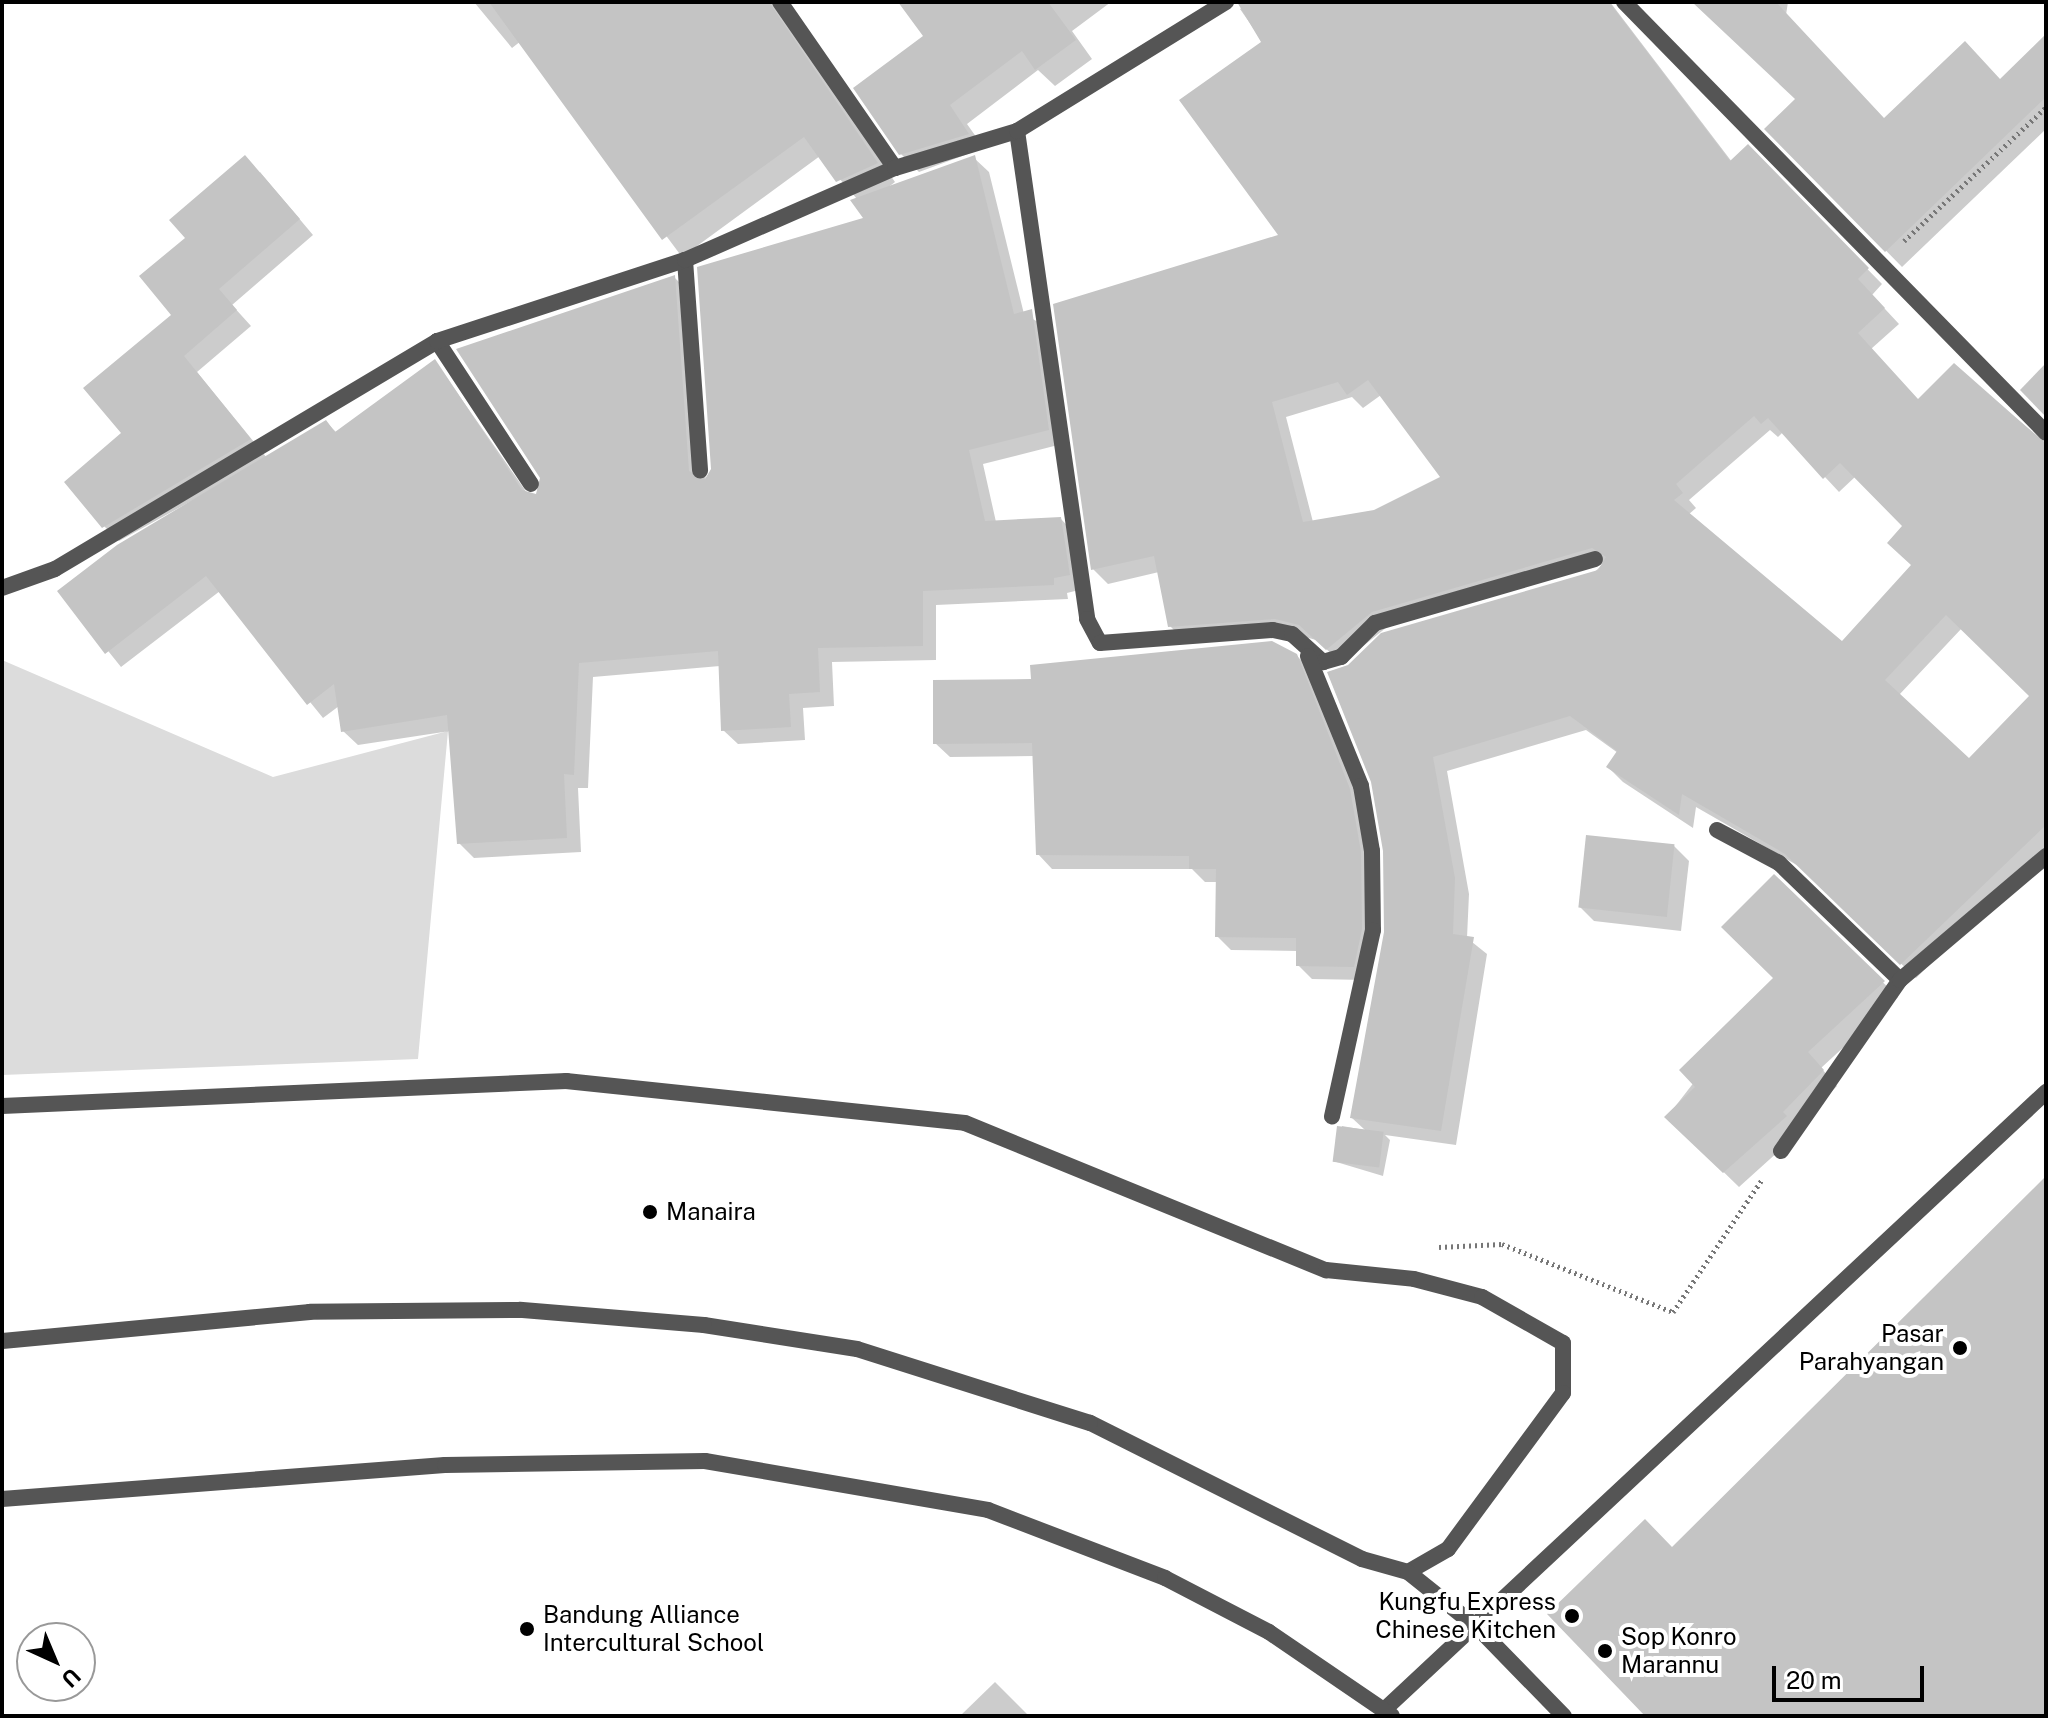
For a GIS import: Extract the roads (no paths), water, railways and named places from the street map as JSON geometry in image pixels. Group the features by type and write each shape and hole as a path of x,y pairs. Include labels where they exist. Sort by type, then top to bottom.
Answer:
{"street":[{"path":"780,2 895,168"},
{"path":"2,588 55,569 437,341 685,260 895,168 1017,131 1226,2"},
{"path":"1624,2 1877,266 2046,433"},
{"path":"1017,131 1095,638 1107,647 1273,630 1292,634 1308,656 1361,786 1372,851 1373,930 1332,1117"},
{"path":"685,260 700,470"},
{"path":"437,341 531,484"},
{"path":"1308,656 1341,657 1375,623 1595,559"},
{"path":"1717,830 1779,863 1900,980"},
{"path":"1781,1151 1900,980 2046,856"},
{"path":"2,1106 566,1081 986,1129 1326,1270 1414,1279 1482,1297 1563,1343 1563,1393 1448,1549 1408,1572"},
{"path":"2,1499 445,1465 705,1461 988,1510 1165,1578 1269,1632 1388,1713 2046,1092"},
{"path":"2,1341 310,1312 520,1310 704,1325 857,1349 1090,1423 1362,1559 1408,1572 1478,1628 1564,1716"}],"place":[{"name":"Manaira","path":"650,1212"},
{"name":"Pasar Parahyangan","path":"1960,1348"},
{"name":"Kungfu Express Chinese Kitchen","path":"1572,1616"},
{"name":"Bandung Alliance Intercultural School","path":"527,1629"},
{"name":"Sop Konro Marannu","path":"1605,1651"}]}
